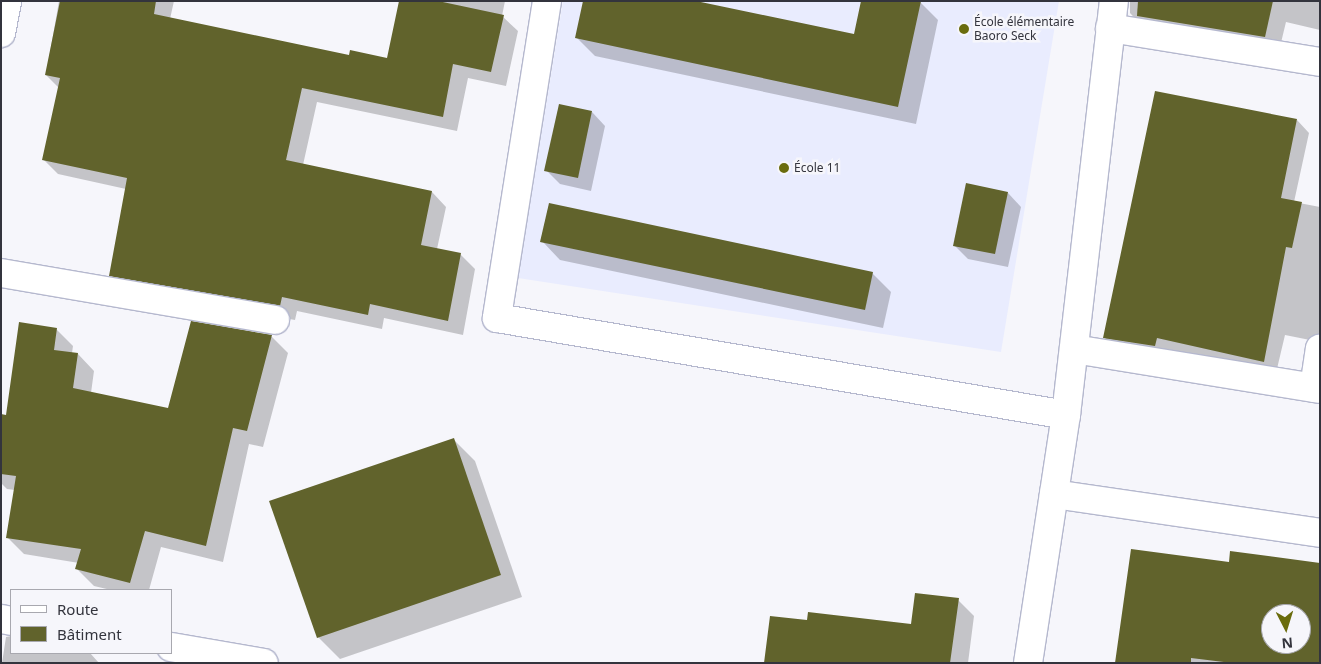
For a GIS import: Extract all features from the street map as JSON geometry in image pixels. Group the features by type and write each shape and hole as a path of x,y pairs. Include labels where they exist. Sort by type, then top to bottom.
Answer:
{"street":[{"path":"1,33 6,1"},
{"path":"547,1 497,318 1066,415"},
{"path":"1028,663 1066,415 1114,1"},
{"path":"1110,28 1320,62"},
{"path":"1,273 275,320"},
{"path":"1074,349 1317,389 1320,348"},
{"path":"1054,494 1320,533"},
{"path":"186,654 264,663"}],"shaded area":[{"name":"École 11","path":"563,1 1059,1 1001,352 518,278"}],"building":[{"path":"60,1 156,1 154,14 349,55 350,50 387,58 399,1 438,1 504,15 491,72 453,64 443,117 302,88 286,160 432,191 421,245 461,253 448,321 370,304 368,315 282,297 280,306 109,276 127,178 42,160 60,78 45,75"},
{"path":"583,1 696,1 854,34 861,1 921,1 898,107 575,38"},
{"path":"1138,1 1273,1 1265,37 1137,16"},
{"path":"1155,91 1297,119 1281,198 1302,202 1292,248 1286,247 1264,362 1157,338 1155,346 1103,338"},
{"path":"559,104 592,111 578,178 544,171"},
{"path":"966,183 1008,192 995,254 953,246"},
{"path":"549,203 873,272 865,310 540,242"},
{"path":"191,321 272,335 247,431 233,428 206,546 145,531 130,583 75,569 81,549 6,538 16,476 1,474 1,414 6,415 19,322 57,328 54,350 78,353 73,388 168,408"},
{"path":"454,438 501,575 317,638 269,501"},
{"path":"1131,549 1229,562 1230,551 1320,563 1320,663 1232,663 1191,658 1191,663 1115,663"},
{"path":"915,593 959,598 950,663 764,663 770,616 807,620 808,612 911,624"}],"place":[{"name":"École élémentaire Baoro Seck","path":"964,29"},
{"name":"École 11","path":"784,168"}]}
